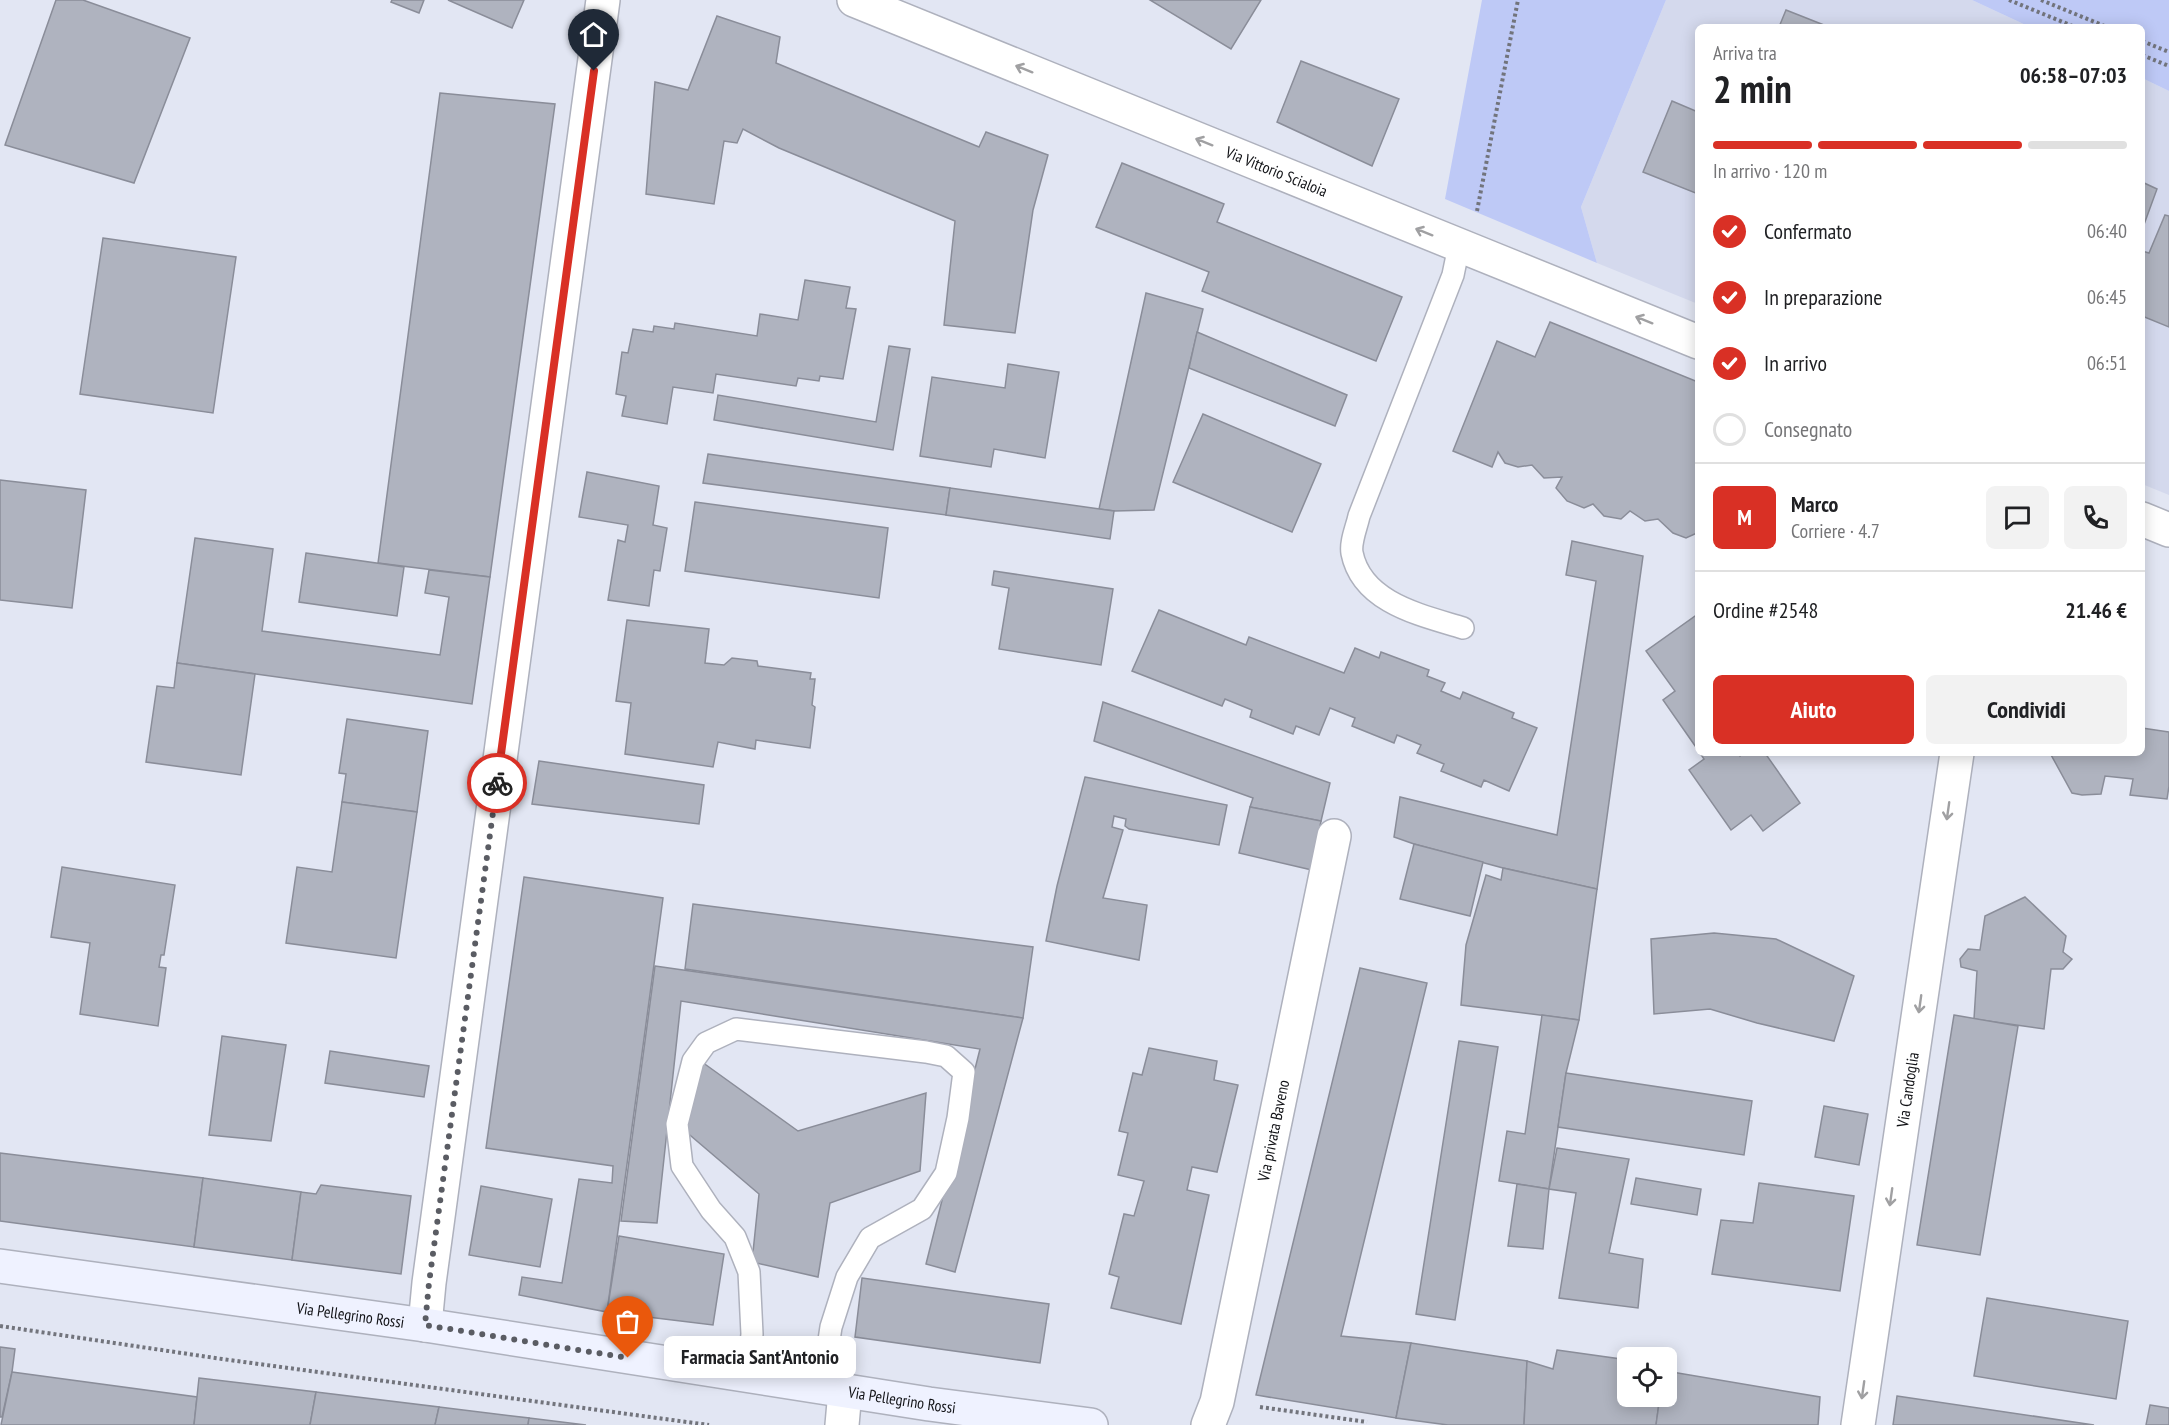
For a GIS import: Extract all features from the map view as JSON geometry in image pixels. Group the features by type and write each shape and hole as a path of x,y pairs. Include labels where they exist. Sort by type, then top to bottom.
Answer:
{"main road":[{"name":"Via Pellegrino Rossi","path":"0,1266 425,1325 834,1389 1091,1425"}],"street":[{"path":"425,1325 603,0"},
{"name":"Via Vittorio Scialoia","path":"854,0 1695,341"},
{"path":"2145,520 2169,530"},
{"name":"Via Candoglia","path":"1858,1425 1957,756"},
{"name":"Via privata Baveno","path":"1208,1425 1217,1402 1334,836"},
{"path":"834,1389 842,1425"}],"lane":[{"path":"1463,628 1413,612 1383,598 1359,573 1351,550 1359,516 1464,248"},
{"path":"748,1376 752,1334 749,1272 735,1237 711,1210 682,1166 677,1124 693,1061 706,1043 736,1029 946,1056 964,1072 958,1118 946,1173 922,1209 870,1238 847,1277 831,1327 834,1389"}],"path":[{"path":"1464,248 1518,0"},
{"path":"2009,0 2068,24"},
{"path":"2041,0 2100,24"},
{"path":"2145,42 2169,52"},
{"path":"2145,56 2169,66"},
{"path":"0,1326 222,1359 709,1425"},
{"path":"1260,1407 1367,1422"}],"shaded area":[{"path":"1482,0 1666,0 1581,207 1597,263 1445,199"},
{"path":"1666,0 1972,0 2024,24 1695,24 1695,303 1597,263 1581,207"},
{"path":"1972,0 2169,0 2169,91 2145,79 2145,24 2024,24"},
{"path":"2145,79 2169,91 2169,495 2145,485"}],"building":[{"path":"56,0 83,0 190,38 134,183 5,145"},
{"path":"392,0 424,0 419,13 391,2"},
{"path":"448,0 524,0 512,28"},
{"path":"1150,0 1261,0 1231,49"},
{"path":"1786,10 1821,24 1780,24"},
{"path":"717,16 780,37 776,63 979,147 986,132 1048,155 1033,210 1015,333 944,325 955,221 779,148 743,129 737,143 724,141 714,204 646,194 655,82 688,90"},
{"path":"1301,61 1399,99 1372,166 1277,122"},
{"path":"440,93 555,104 490,577 378,563"},
{"path":"1672,101 1695,111 1695,193 1643,172"},
{"path":"1122,163 1224,204 1217,222 1402,297 1376,361 1202,291 1209,272 1096,227"},
{"path":"2145,183 2157,189 2145,222"},
{"path":"2165,215 2169,216 2169,327 2145,317 2145,252 2149,253"},
{"path":"103,238 236,257 213,413 80,394"},
{"path":"805,280 850,287 846,308 856,309 843,379 820,376 819,381 798,378 796,386 716,374 713,393 673,387 667,424 622,416 626,396 616,394 622,352 628,353 633,329 653,332 654,326 674,329 675,323 757,336 760,314 798,320"},
{"path":"1146,293 1203,309 1154,510 1099,509"},
{"path":"1550,322 1695,381 1695,534 1686,538 1673,533 1658,519 1645,521 1630,511 1621,519 1604,516 1593,504 1584,508 1567,501 1556,488 1562,477 1544,478 1532,465 1518,467 1505,463 1498,452 1492,467 1453,451 1497,341 1535,357"},
{"path":"1197,332 1347,395 1335,426 1189,368"},
{"path":"889,346 910,349 893,450 714,420 718,395 876,422"},
{"path":"1008,364 1059,372 1045,458 994,449 991,467 920,456 932,377 1005,388"},
{"path":"1203,414 1321,464 1292,532 1173,482"},
{"path":"708,454 950,488 946,515 703,483"},
{"path":"587,472 659,486 653,525 667,528 660,571 654,570 649,606 608,600 618,540 625,542 628,525 579,517"},
{"path":"0,480 86,490 72,608 0,600"},
{"path":"950,488 1114,511 1110,539 946,515"},
{"path":"695,502 888,528 879,598 685,571"},
{"path":"195,538 273,549 262,631 440,655 449,597 425,593 429,570 490,577 472,704 177,663"},
{"path":"1572,541 1643,556 1597,889 1503,868 1394,837 1400,797 1557,835 1596,581 1566,575"},
{"path":"306,553 404,567 397,616 299,602"},
{"path":"994,571 1113,589 1101,665 999,649 1009,588 992,585"},
{"path":"1159,610 1246,645 1249,637 1344,673 1355,648 1379,658 1381,652 1429,670 1427,676 1445,683 1441,691 1460,699 1463,692 1514,713 1512,718 1537,728 1509,791 1484,780 1481,787 1441,771 1444,764 1417,753 1421,745 1397,735 1394,743 1352,726 1355,718 1330,708 1319,735 1296,726 1293,734 1250,717 1252,710 1225,699 1222,706 1132,671"},
{"path":"1695,616 1695,746 1663,700 1675,691 1646,651"},
{"path":"627,620 709,629 705,663 724,665 732,658 757,661 758,666 811,673 810,679 815,679 812,705 815,707 810,748 756,740 755,749 718,742 713,767 625,754 631,703 616,701"},
{"path":"177,663 255,674 241,775 146,762 157,686 174,688"},
{"path":"1103,702 1330,783 1321,821 1250,807 1253,798 1094,741"},
{"path":"347,719 428,731 417,812 342,802 346,774 339,773"},
{"path":"2145,728 2169,732 2167,799 2130,795 2133,779 2105,776 2101,794 2072,793 2052,756 2145,756"},
{"path":"1702,756 1767,756 1800,803 1763,831 1751,815 1731,830 1689,770 1704,759"},
{"path":"539,761 704,785 699,824 532,804"},
{"path":"1085,777 1227,805 1219,845 1129,829 1125,826 1126,819 1114,816 1112,827 1123,830 1103,898 1147,905 1139,960 1046,941 1057,886"},
{"path":"342,802 417,812 396,958 286,943 297,867 332,872"},
{"path":"1250,807 1321,821 1312,870 1239,853"},
{"path":"1414,844 1483,862 1470,916 1400,899"},
{"path":"62,867 175,885 164,955 161,955 159,967 166,968 158,1026 80,1014 90,943 51,937"},
{"path":"1503,868 1597,889 1579,1020 1461,1005 1466,945 1486,875 1501,880"},
{"path":"524,877 663,898 607,1312 519,1295 522,1277 562,1283 579,1179 612,1183 613,1166 486,1148"},
{"path":"2025,897 2066,936 2063,952 2072,959 2063,969 2051,969 2044,1029 1974,1019 1977,971 1961,967 1960,959 1968,949 1980,950 1985,916"},
{"path":"693,904 1033,947 1023,1018 685,969"},
{"path":"1714,933 1776,939 1854,976 1834,1041 1757,1023 1710,1009 1654,1014 1651,939"},
{"path":"655,966 1023,1018 955,1272 926,1264 980,1049 681,1001 657,1223 621,1221"},
{"path":"1360,968 1427,983 1341,1336 1411,1343 1396,1418 1256,1395"},
{"path":"1542,1015 1579,1020 1566,1073 1549,1189 1499,1181 1507,1131 1525,1134"},
{"path":"1954,1015 2018,1026 1980,1255 1917,1245"},
{"path":"222,1036 286,1045 271,1141 209,1135"},
{"path":"1459,1041 1498,1047 1455,1320 1416,1314"},
{"path":"1149,1048 1217,1061 1214,1080 1238,1085 1217,1172 1192,1167 1187,1190 1209,1195 1181,1324 1111,1308 1119,1277 1109,1274 1124,1214 1134,1216 1144,1181 1118,1175 1128,1133 1119,1131 1133,1073 1142,1075"},
{"path":"330,1051 429,1066 424,1097 325,1083"},
{"path":"702,1062 798,1131 926,1093 920,1171 830,1203 818,1277 752,1262 759,1194 684,1130"},
{"path":"1566,1073 1752,1101 1744,1155 1558,1127"},
{"path":"1824,1106 1868,1114 1859,1165 1815,1157"},
{"path":"1557,1148 1629,1159 1609,1253 1643,1259 1638,1308 1559,1298 1576,1193 1549,1189"},
{"path":"0,1153 203,1178 194,1247 0,1221"},
{"path":"203,1178 301,1192 292,1260 194,1247"},
{"path":"1636,1178 1701,1189 1697,1215 1631,1204"},
{"path":"1759,1183 1854,1196 1840,1291 1712,1274 1721,1220 1753,1223"},
{"path":"1517,1184 1549,1189 1543,1249 1508,1246"},
{"path":"321,1185 411,1196 401,1274 292,1260 301,1192 316,1194"},
{"path":"481,1186 552,1199 540,1267 469,1255"},
{"path":"619,1236 724,1254 713,1325 607,1312"},
{"path":"862,1278 1049,1304 1040,1363 855,1337"},
{"path":"1987,1298 2128,1321 2116,1399 1974,1376"},
{"path":"1411,1343 1527,1361 1524,1425 1448,1425 1396,1418"},
{"path":"0,1347 15,1349 2,1417 0,1417"},
{"path":"1557,1350 1617,1358 1617,1407 1658,1407 1656,1425 1524,1425 1527,1361 1553,1369"},
{"path":"12,1372 197,1397 194,1425 1,1425"},
{"path":"1677,1373 1820,1397 1818,1425 1656,1425 1658,1407 1677,1407"},
{"path":"199,1378 316,1392 310,1425 194,1425"},
{"path":"316,1392 439,1407 435,1425 310,1425"},
{"path":"1897,1396 2094,1425 1893,1425"},
{"path":"2150,1405 2169,1408 2169,1425 2146,1425"},
{"path":"439,1407 529,1418 528,1425 435,1425"},
{"path":"529,1418 586,1425 528,1425"}],"way so far":[{"path":"497,783 425,1325 628,1358"}],"place":[{"name":"Farmacia Sant'Antonio","path":"628,1358"}],"route":[{"path":"497,783 594,71"}]}
